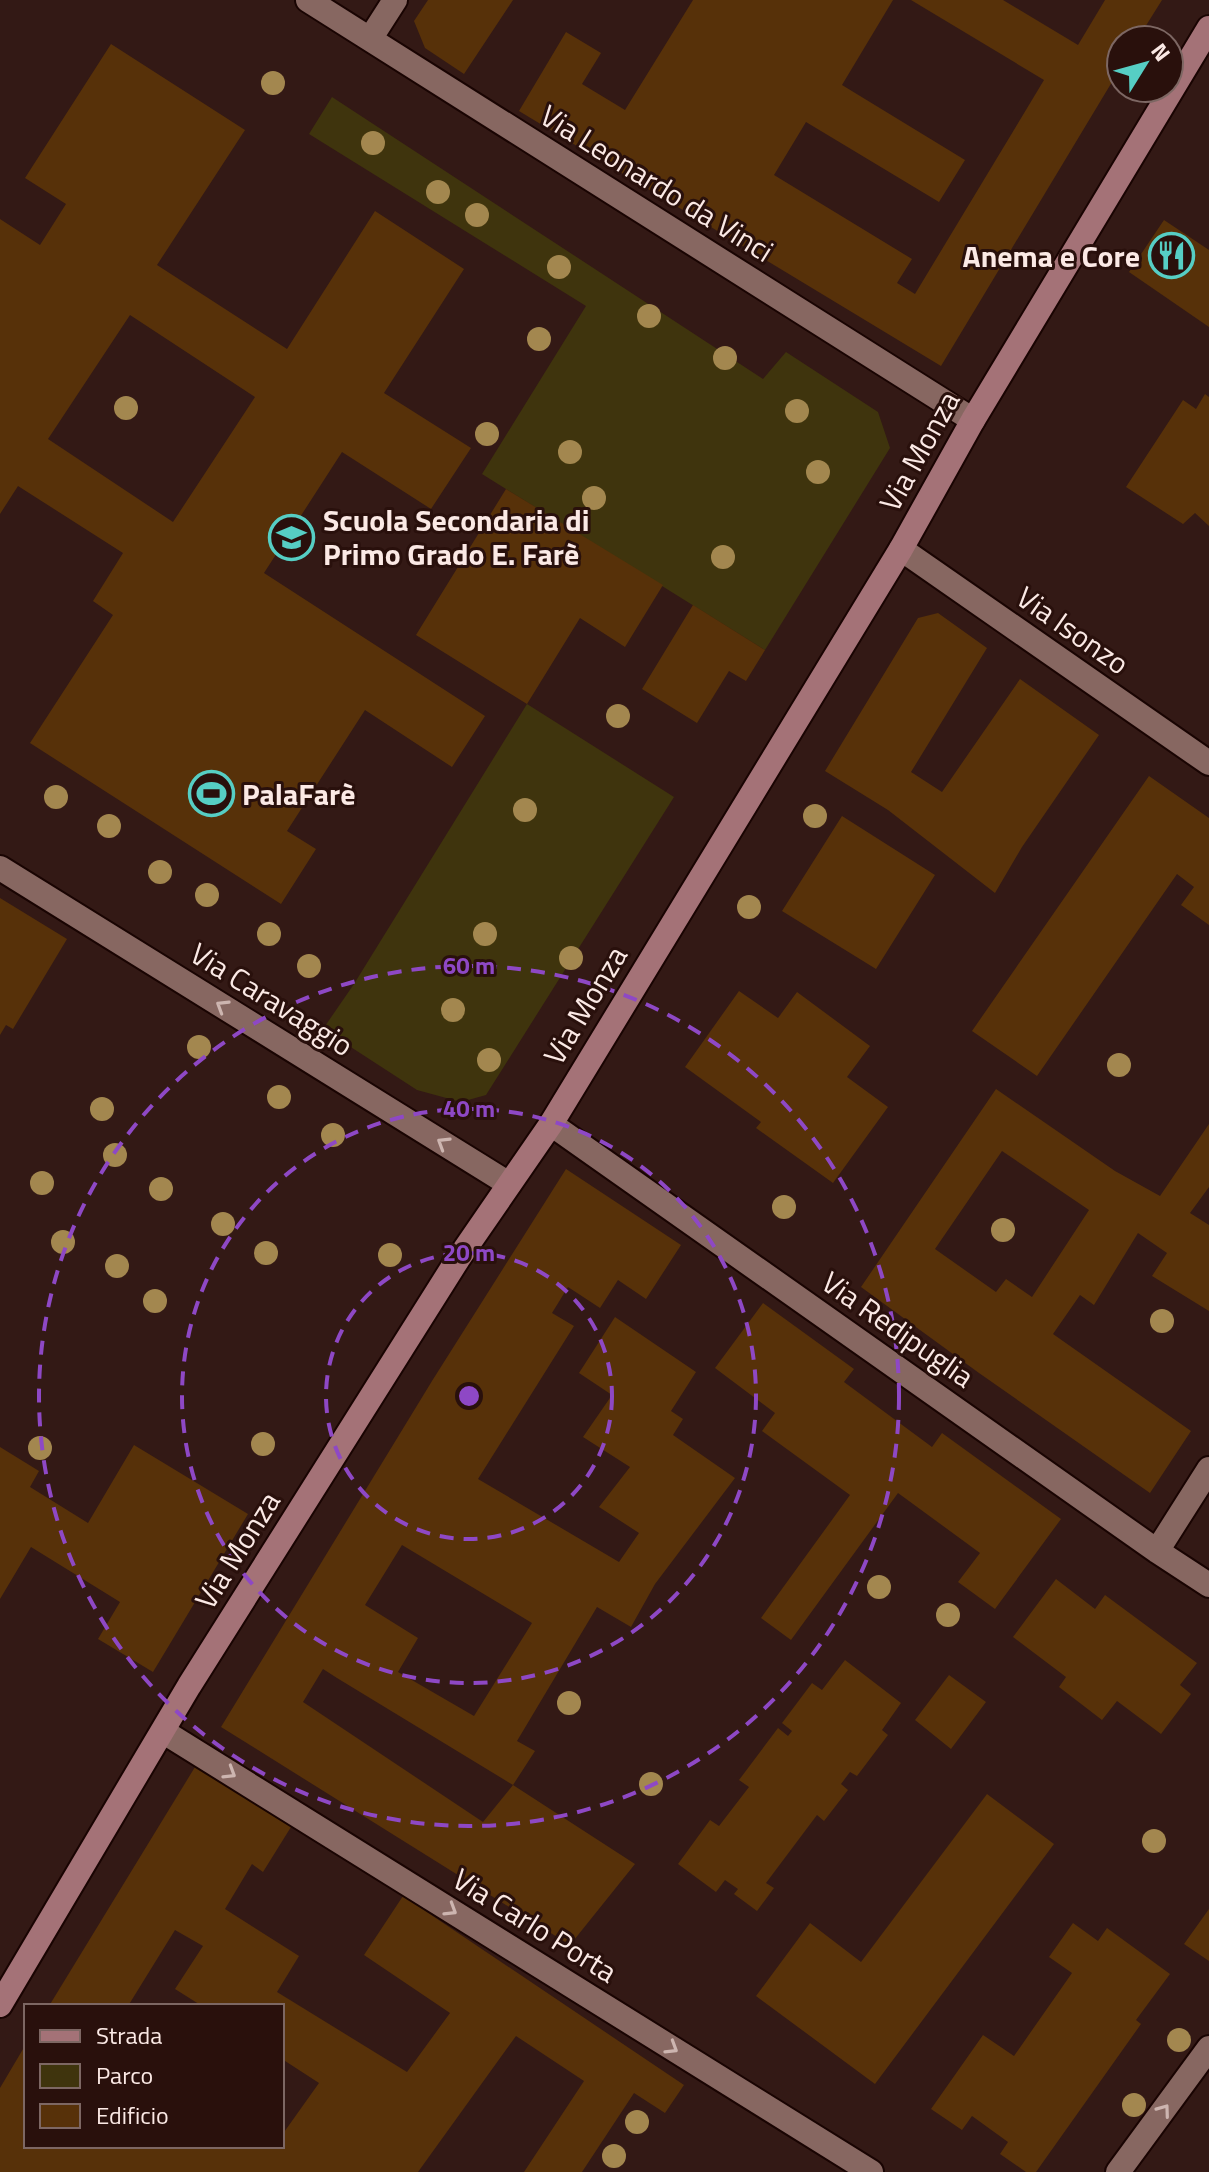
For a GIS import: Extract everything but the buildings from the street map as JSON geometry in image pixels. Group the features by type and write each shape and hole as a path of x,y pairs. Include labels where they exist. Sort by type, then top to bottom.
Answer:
{"street":[{"name":"Via Leonardo da Vinci","path":"308,0 973,420"},
{"path":"370,39 395,0"},
{"name":"Via Monza","path":"0,2005 189,1686 458,1259 551,1124 901,549 973,420 1209,28"},
{"name":"Via Isonzo","path":"901,549 1209,763"},
{"name":"Via Caravaggio","path":"0,868 509,1184"},
{"name":"Via Redipuglia","path":"551,1124 1209,1585"},
{"path":"1157,1551 1209,1469"},
{"name":"Via Carlo Porta","path":"164,1732 871,2172"},
{"path":"1118,2172 1209,2048"}],"green space":[{"path":"332,97 763,379 786,352 878,412 890,448 765,650 482,474 586,306 309,134"},
{"path":"527,704 674,797 486,1095 461,1102 417,1090 323,1029"}],"place":[{"name":"Anema e Core","path":"1171,256"},
{"name":"Scuola Secondaria di Primo Grado E. Farè","path":"292,537"},
{"name":"PalaFarè","path":"211,794"}]}
